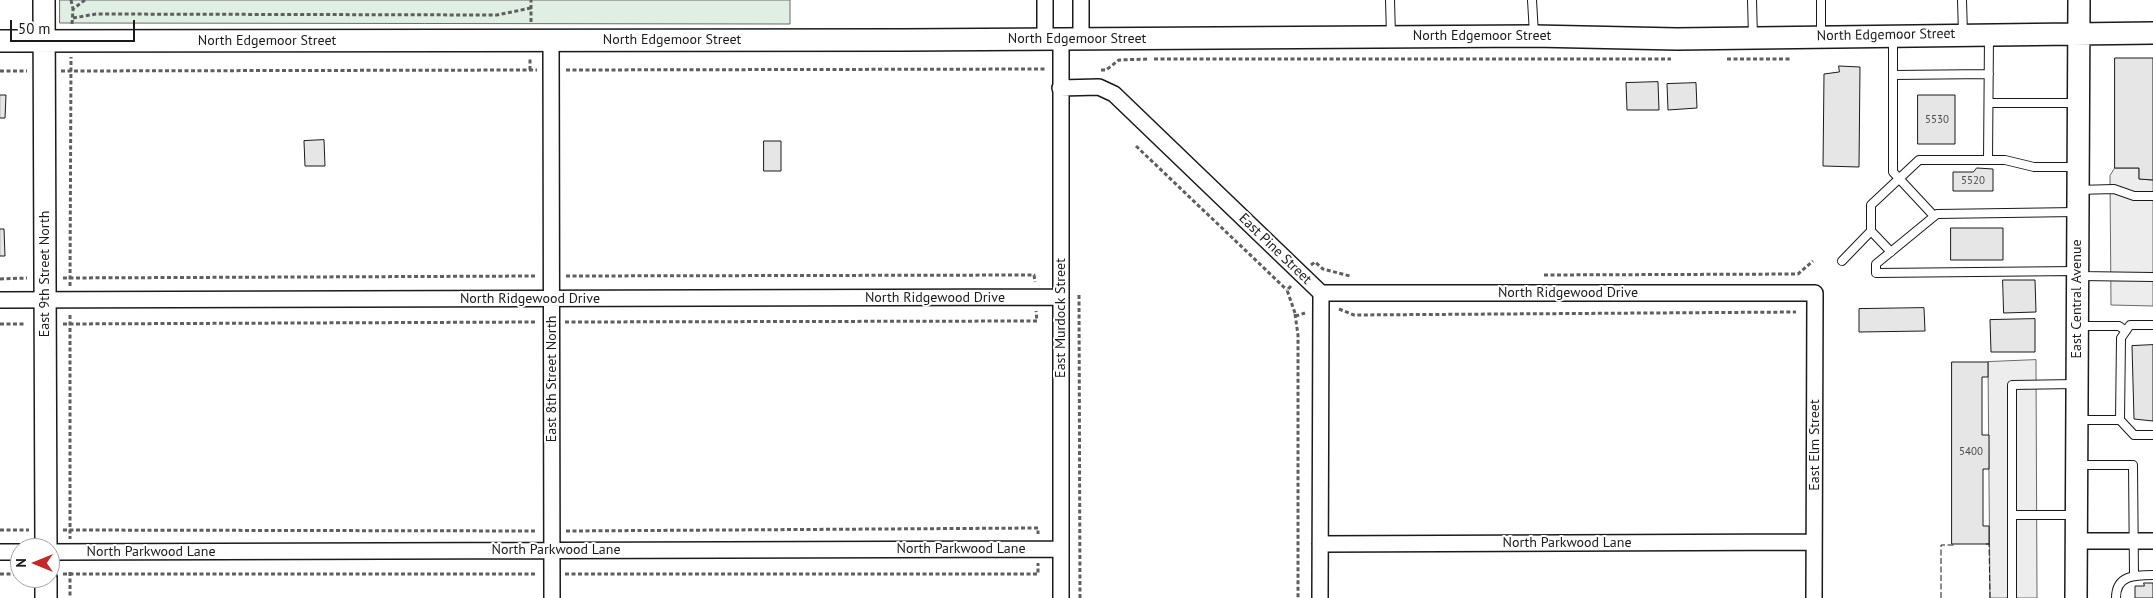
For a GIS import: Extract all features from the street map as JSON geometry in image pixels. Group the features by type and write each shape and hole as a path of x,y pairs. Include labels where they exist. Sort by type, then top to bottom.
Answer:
{"street":[{"name":"East 9th Street North","path":"44,0 46,538"},
{"path":"1045,0 1062,39"},
{"path":"1062,39 1081,0"},
{"name":"East Central Avenue","path":"2076,598 2079,0"},
{"name":"North Edgemoor Street","path":"0,41 1534,36 1677,39 2153,33"},
{"name":"East Murdock Street","path":"1061,598 1060,69 1062,39"},
{"name":"East 8th Street North","path":"551,40 552,598"},
{"name":"East Pine Street","path":"1060,88 1099,87 1114,94 1321,293 1320,598"},
{"name":"North Ridgewood Drive","path":"1321,293 1815,292"},
{"name":"East Elm Street","path":"1814,598 1815,292"},
{"name":"North Ridgewood Drive","path":"0,300 1060,297"},
{"path":"2076,541 2153,541"},
{"name":"North Parkwood Lane","path":"1320,544 1814,542"},
{"name":"North Parkwood Lane","path":"60,552 1061,549"}],"lane":[{"path":"1390,0 1391,37"},
{"path":"1532,0 1534,36"},
{"path":"1752,0 1753,37"},
{"path":"1821,0 1821,36"},
{"path":"1962,0 1963,34"},
{"path":"1988,160 1989,34"},
{"path":"1892,36 1893,172 1934,216"},
{"path":"1892,75 1988,74"},
{"path":"1988,103 2079,103"},
{"path":"1891,252 1871,231 1871,205 1919,160 2005,160 2034,167 2078,167"},
{"path":"2078,190 2114,189 2134,196 2153,196"},
{"path":"2078,212 1937,214 1876,264 1876,273 2078,273 2153,277"},
{"path":"1842,261 1871,231"},
{"path":"2153,324 2130,325 2121,338 2120,420 2134,435 2153,435"},
{"path":"2077,326 2119,326 2126,331"},
{"path":"2012,598 2012,385 2077,384"},
{"path":"2076,420 2120,420"},
{"path":"2076,465 2133,465 2134,575"},
{"path":"2012,514 2076,515"},
{"path":"2116,598 2119,584 2126,578 2134,575 2153,575"}],"path":[{"path":"70,598 71,41 73,18 71,0"},
{"path":"73,9 85,0"},
{"path":"73,18 96,14 497,15 531,8"},
{"path":"1722,59 1791,58"},
{"path":"1083,87 1091,70 1106,70 1119,60 1672,60"},
{"path":"0,71 1060,69"},
{"path":"1136,146 1287,290"},
{"path":"1078,294 1080,598"},
{"path":"1295,311 1298,335 1298,598"},
{"path":"0,324 1037,321"}],"green space":[{"path":"60,0 790,0 790,24 60,23"}],"shaded area":[{"path":"2115,168 2139,168 2139,179 2153,180 2153,306 2111,305 2110,176"},
{"path":"2036,360 2037,598 1990,598 1988,362"}],"building":[{"path":"2115,58 2153,58 2153,180 2139,179 2139,168 2115,168"},
{"path":"1839,66 1860,67 1859,167 1823,166 1824,74 1839,72"},
{"path":"1658,82 1659,110 1627,110 1626,83"},
{"path":"1696,83 1697,108 1668,110 1667,84"},
{"path":"0,95 6,95 5,118 0,118"},
{"path":"1918,95 1955,95 1955,144 1918,144"},
{"path":"324,140 325,166 305,166 304,141"},
{"path":"764,141 781,141 781,171 764,171"},
{"path":"1977,168 1993,169 1993,191 1953,191 1953,172 1973,172"},
{"path":"1951,228 2003,228 2003,260 1951,260"},
{"path":"0,229 4,229 5,256 0,256"},
{"path":"2003,280 2035,280 2036,312 2004,313"},
{"path":"1924,308 1925,331 1859,332 1859,309"},
{"path":"2035,319 2035,352 1991,352 1990,320"},
{"path":"2153,345 2153,421 2134,419 2132,346"},
{"path":"1952,362 1988,362 1988,377 1982,377 1982,435 1989,435 1989,469 1983,469 1983,526 1989,526 1989,544 1952,544"},
{"path":"2144,583 2153,583 2153,598 2135,598 2135,586 2144,586"}],"fence":[{"path":"1986,544 1989,544 1990,598"},
{"path":"1941,598 1941,545 1956,545"}]}
